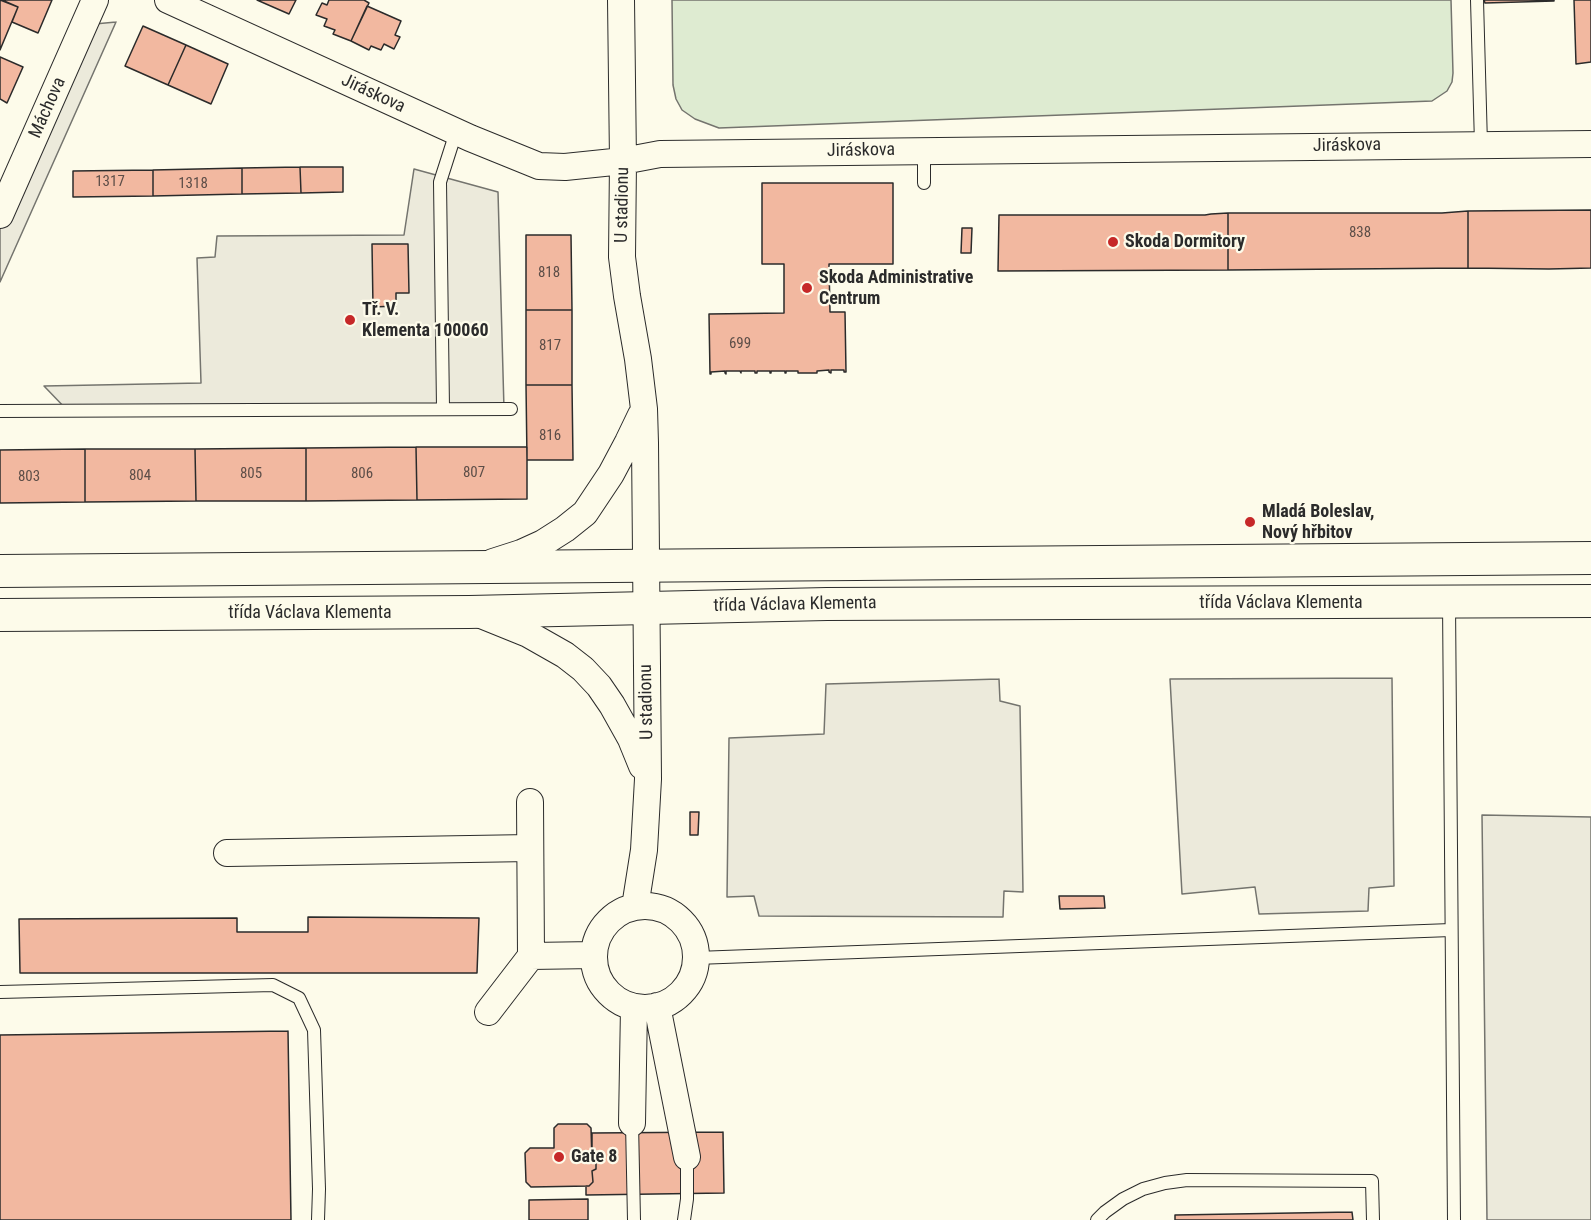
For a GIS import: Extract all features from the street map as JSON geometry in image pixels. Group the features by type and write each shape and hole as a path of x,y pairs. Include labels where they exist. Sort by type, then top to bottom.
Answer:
{"street":[{"name":"Máchova","path":"0,215 95,0"},
{"name":"Jiráskova","path":"168,0 456,132 539,166 566,166 660,154 1591,144"},
{"name":"U stadionu","path":"621,0 622,257 644,409 648,779 644,850 635,907"},
{"path":"475,566 506,558 543,543 585,513 610,474 644,409"},
{"path":"0,571 1591,558"},
{"name":"třída Václava Klementa","path":"0,615 469,612 826,604 1591,601"},
{"name":"U stadionu","path":"469,612 499,621 528,634 565,655 583,669 612,705 631,738 648,779"},
{"path":"488,1012 531,956 530,802"},
{"path":"227,853 530,848"},
{"path":"635,907 653,907 670,913 684,924 693,940 696,958 693,974 684,989 673,1000 646,1007 621,1002 609,994 600,982 595,969 594,955 599,933 614,916 635,907"},
{"path":"531,956 594,955"},
{"path":"632,1123 633,1051 646,1007"},
{"path":"646,1007 687,1157"}],"lane":[{"path":"1477,0 1481,144"},
{"path":"443,408 440,182 456,132"},
{"path":"924,150 924,183"},
{"path":"0,411 511,409"},
{"path":"1449,602 1454,1220"},
{"path":"696,958 1452,930"},
{"path":"0,992 273,986 298,998 314,1030 318,1220"},
{"path":"632,1123 634,1220"},
{"path":"684,1220 687,1199 687,1157"},
{"path":"1097,1220 1123,1199 1143,1189 1165,1182 1187,1180 1372,1180 1373,1220"}],"green space":[{"path":"672,0 1451,0 1453,73 1452,82 1447,91 1432,101 719,128 695,119 682,110 676,99 673,85"}],"shaded area":[{"path":"116,22 0,282 0,221 84,25"},
{"name":"Tř. V. Klementa 100060","path":"414,169 498,192 504,409 68,411 44,386 201,383 197,258 215,257 217,236 404,235"},
{"path":"1392,678 1394,886 1369,888 1368,911 1259,914 1255,887 1182,894 1170,679"},
{"path":"999,679 1000,701 1020,706 1023,892 1004,891 1003,917 759,916 754,896 727,897 729,738 824,734 826,684"},
{"path":"1482,815 1591,817 1591,1220 1487,1220"}],"building":[{"path":"0,0 18,7 0,50"},
{"path":"2,0 52,0 38,33 12,22 18,7"},
{"path":"257,0 296,0 289,14"},
{"path":"329,0 364,0 369,3 351,41 333,34 335,30 324,26 327,19 316,15 322,3 327,5"},
{"path":"1484,0 1554,0 1554,1 1485,3"},
{"path":"1574,0 1591,0 1591,62 1576,64"},
{"path":"367,6 401,21 395,35 400,37 394,49 384,44 381,50 371,46 369,50 351,41"},
{"path":"143,26 186,45 168,85 125,66"},
{"path":"186,45 228,64 211,104 168,85"},
{"path":"0,57 23,67 7,103 0,99"},
{"path":"300,167 301,193 242,194 242,168"},
{"path":"300,167 343,167 343,192 301,193"},
{"path":"242,168 242,194 153,196 153,170"},
{"path":"153,170 153,196 73,197 73,171"},
{"name":"Skoda Administrative Centrum","path":"762,183 893,183 893,264 829,264 830,312 845,312 846,372 844,370 831,370 831,373 829,370 817,371 817,373 726,371 726,374 725,371 710,374 709,314 784,313 784,264 762,264"},
{"path":"1591,210 1591,268 1468,268 1468,211"},
{"path":"1468,211 1468,268 1228,270 1228,213"},
{"name":"Skoda Dormitory","path":"1228,213 1228,270 998,271 999,215"},
{"path":"962,228 972,228 971,253 961,253"},
{"path":"526,235 571,235 572,310 526,310"},
{"path":"372,244 408,244 409,293 396,293 396,306 373,307"},
{"path":"526,310 572,310 572,385 526,385"},
{"path":"526,385 572,385 573,460 527,460"},
{"path":"416,447 417,500 306,501 306,448"},
{"path":"416,447 527,447 527,499 417,500"},
{"path":"306,448 306,501 196,501 195,449"},
{"path":"85,449 85,502 0,503 0,450"},
{"path":"85,449 195,449 196,501 85,502"},
{"path":"690,812 699,812 698,835 690,835"},
{"path":"1059,896 1104,896 1105,908 1060,909"},
{"path":"308,917 479,918 477,973 20,973 19,919 237,918 237,932 308,932"},
{"path":"288,1031 291,1220 0,1220 0,1035"},
{"name":"Gate 8","path":"558,1124 587,1124 591,1128 592,1161 596,1163 596,1169 592,1171 593,1182 589,1186 531,1187 526,1182 525,1153 530,1148 554,1148 554,1128"},
{"path":"723,1132 724,1193 586,1195 586,1186 593,1182 592,1171 596,1169 596,1163 592,1161 592,1133"},
{"path":"588,1199 588,1220 529,1220 529,1200"},
{"path":"1352,1212 1353,1220 1175,1220 1175,1215"}],"place":[{"name":"Skoda Dormitory","path":"1113,242"},
{"name":"Skoda Administrative Centrum","path":"807,288"},
{"name":"Tř. V. Klementa 100060","path":"350,320"},
{"name":"Mladá Boleslav, Nový hřbitov","path":"1250,522"},
{"name":"Gate 8","path":"559,1157"}]}
